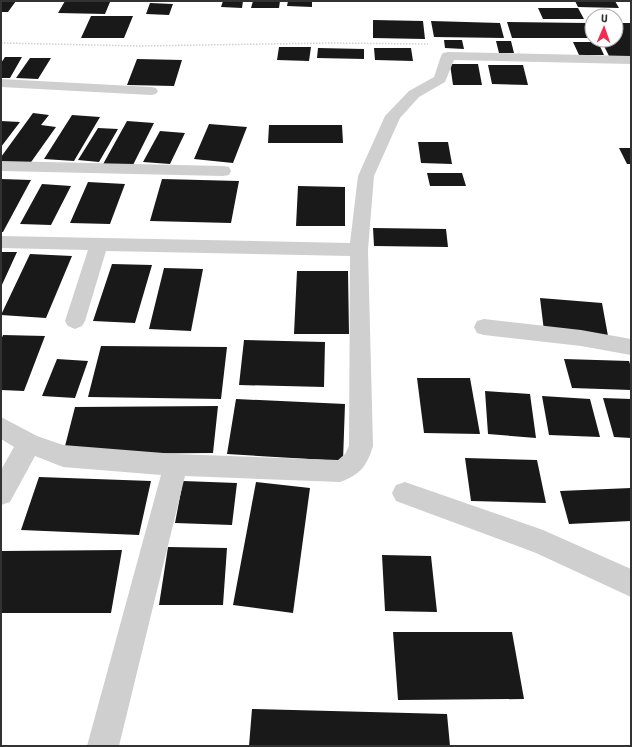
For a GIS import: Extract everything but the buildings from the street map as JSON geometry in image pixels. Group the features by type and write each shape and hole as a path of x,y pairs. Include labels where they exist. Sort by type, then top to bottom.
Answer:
{"street":[{"path":"1,427 29,443 63,456 176,465 340,471 349,467 355,462 361,446 359,250 366,176 393,116 414,94 440,79 448,56 631,60"},
{"path":"1,83 151,91"},
{"path":"1,166 223,171"},
{"path":"1,242 359,250"},
{"path":"75,321 99,244"},
{"path":"484,326 581,338 631,347"},
{"path":"1,494 29,443"},
{"path":"103,746 176,465"},
{"path":"405,493 542,543 631,583"}],"path":[{"path":"1,43 140,46 330,43 409,45 439,44 442,51 448,56"}]}
